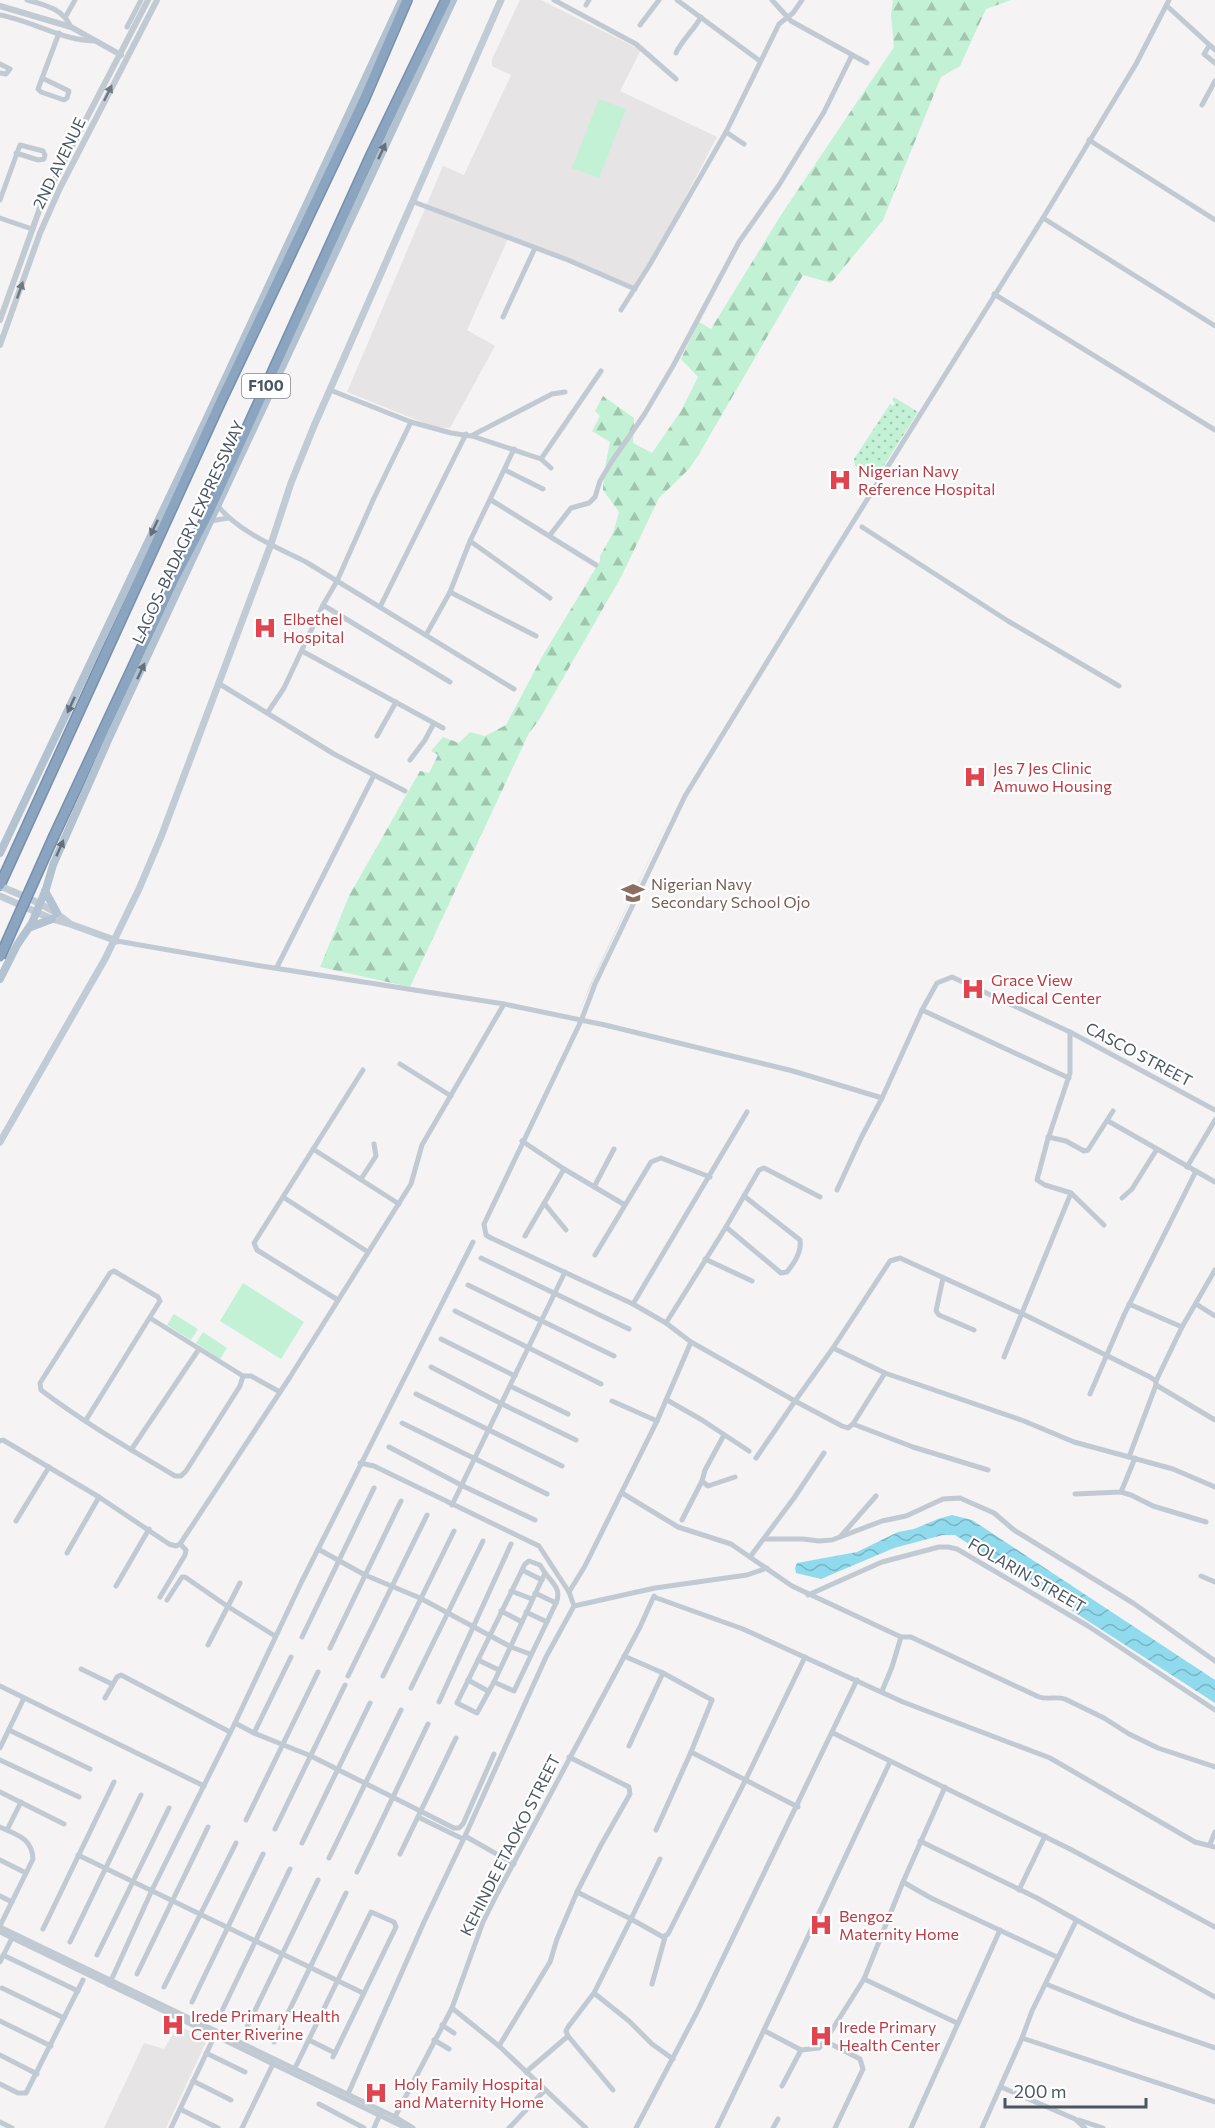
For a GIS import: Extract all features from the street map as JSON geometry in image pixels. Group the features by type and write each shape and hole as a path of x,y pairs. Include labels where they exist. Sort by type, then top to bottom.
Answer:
{"highway":[{"name":"LAGOS-BADAGRY EXPRESSWAY","path":"0,886 220,403 261,321 364,100 407,0"},
{"name":"LAGOS-BADAGRY EXPRESSWAY","path":"0,957 167,594 207,516 366,166 446,0"}],"main road":[{"name":"LAGOS-BADAGRY EXPRESSWAY","path":"0,853 402,0"},
{"name":"LAGOS-BADAGRY EXPRESSWAY","path":"0,979 37,913 53,865 104,748 453,0"},
{"path":"0,1148 116,940 139,889 220,684 272,545 291,483 314,426 501,0"},
{"path":"0,886 41,903 55,916 70,924 116,940"},
{"path":"45,891 55,916"},
{"path":"0,896 37,913 55,916"},
{"path":"30,928 55,916"},
{"path":"0,1142 116,940"}],"street":[{"path":"27,0 51,7 66,16 72,27"},
{"path":"66,16 75,0"},
{"path":"127,27 141,0"},
{"name":"2ND AVENUE","path":"0,320 32,229 58,171 148,0"},
{"name":"2ND AVENUE","path":"0,345 48,215 157,0"},
{"path":"554,0 636,44 676,79"},
{"path":"640,25 658,0"},
{"path":"677,0 760,61"},
{"path":"771,0 795,23 867,63"},
{"path":"621,310 726,132 779,24 793,13 802,0"},
{"path":"885,1372 853,1424 845,1428 691,1342 666,1323 633,1304 491,1239 484,1230 486,1217 581,1021 595,984 685,796 1043,218 1136,64 1168,3 1215,50"},
{"path":"0,6 72,27 126,58"},
{"path":"1,17 76,39 96,41"},
{"path":"676,53 694,31 701,17"},
{"path":"42,78 69,91 66,99 39,90 42,78 59,33"},
{"path":"1209,46 1204,54 1215,63"},
{"path":"550,535 571,508 589,503 594,497 612,461 644,415 673,366 739,242 779,185 824,112 852,55"},
{"path":"0,64 10,69 6,74 0,73"},
{"path":"1202,105 1215,81"},
{"path":"726,132 744,144"},
{"path":"1089,140 1215,220"},
{"path":"0,200 16,153 20,145 43,152 45,155 44,159 38,160 16,153"},
{"path":"414,202 568,260 635,289"},
{"path":"0,218 32,229"},
{"path":"1043,218 1215,326"},
{"path":"503,317 536,248"},
{"path":"994,294 1215,430"},
{"path":"541,459 601,371"},
{"path":"330,390 411,422 451,433 468,435 514,449 541,459 551,468"},
{"path":"380,607 468,435 552,394 565,392"},
{"path":"268,712 284,688 323,605 337,581 411,422"},
{"path":"426,635 450,592 470,541 514,449"},
{"path":"505,470 543,489"},
{"path":"491,500 596,565"},
{"path":"218,506 228,518 337,581 514,689"},
{"path":"211,521 228,518"},
{"path":"862,527 1008,621 1119,686"},
{"path":"470,541 550,598"},
{"path":"450,592 537,636"},
{"path":"323,605 450,682"},
{"path":"302,651 443,728"},
{"path":"220,684 334,754 405,791"},
{"path":"377,736 396,702"},
{"path":"410,760 434,723"},
{"path":"277,967 374,775"},
{"path":"116,940 255,965 504,1004 768,1064 882,1098"},
{"name":"CASCO STREET","path":"837,1190 922,1010 937,983 952,977 1070,1032 1215,1110"},
{"path":"0,1441 3,1440 99,1497 174,1546 180,1544 399,1204 415,1177 422,1145 504,1004"},
{"path":"922,1010 1069,1078"},
{"path":"1070,1032 1069,1078 1048,1137 1036,1180 1071,1193 1104,1225"},
{"path":"400,1064 452,1096"},
{"path":"338,1300 254,1247 254,1244 363,1070"},
{"path":"1048,1137 1066,1141 1084,1151 1088,1150 1113,1111"},
{"path":"633,1304 747,1112"},
{"path":"1187,1167 1215,1120"},
{"path":"1108,1121 1215,1182"},
{"path":"522,1142 625,1205"},
{"path":"361,1179 376,1155 374,1144"},
{"path":"313,1149 399,1204"},
{"path":"594,1187 614,1149"},
{"path":"1122,1198 1132,1189 1156,1149"},
{"path":"595,1255 651,1162 661,1158 710,1177"},
{"path":"666,1323 759,1170 764,1168 820,1197"},
{"path":"525,1236 564,1169"},
{"path":"1090,1395 1129,1304 1196,1171"},
{"path":"1004,1357 1071,1193"},
{"path":"726,1227 781,1273 788,1272 792,1267 800,1248 800,1240 744,1196"},
{"path":"283,1197 368,1252"},
{"path":"544,1203 566,1230"},
{"path":"110,1983 152,1890 235,1723 275,1636 473,1242"},
{"path":"481,1258 629,1329"},
{"path":"756,1458 833,1348 890,1261 900,1258 1021,1313 1106,1356 1156,1383 1215,1420"},
{"path":"705,1259 752,1281"},
{"path":"1121,1492 1156,1383 1182,1327 1215,1270"},
{"path":"86,1420 160,1301 158,1297 114,1271 110,1273 40,1383 41,1389 86,1420 131,1450 175,1476 181,1476 240,1386 243,1376"},
{"path":"452,1505 565,1272"},
{"path":"943,1278 936,1311 939,1315 974,1330"},
{"path":"468,1285 614,1356"},
{"path":"1129,1304 1182,1327"},
{"path":"1196,1304 1215,1316"},
{"path":"455,1311 601,1384"},
{"path":"150,1318 243,1376 251,1376 280,1392"},
{"path":"441,1339 515,1376"},
{"path":"569,1592 585,1566 622,1493 667,1400 691,1342"},
{"path":"833,1348 885,1372 1024,1421 1074,1442 1173,1469 1215,1487"},
{"path":"131,1450 199,1349"},
{"path":"431,1366 576,1440"},
{"path":"510,1386 568,1414"},
{"path":"416,1394 562,1466"},
{"path":"667,1400 749,1451"},
{"path":"612,1401 657,1421"},
{"path":"402,1423 547,1494"},
{"path":"853,1424 913,1447 988,1470"},
{"path":"682,1520 702,1481 709,1461 724,1435"},
{"path":"389,1447 535,1520"},
{"path":"750,1557 824,1453"},
{"path":"348,2094 546,1657 574,1606 569,1592 538,1546 374,1466 360,1463"},
{"path":"16,1521 48,1467"},
{"path":"702,1481 704,1484 713,1485 735,1477"},
{"path":"302,1637 374,1488"},
{"path":"1075,1494 1121,1492 1153,1506 1206,1522"},
{"path":"622,1493 678,1527 722,1540 808,1595 901,1637 911,1636 1039,1697 1065,1699 1158,1749 1215,1767"},
{"path":"840,1538 876,1496"},
{"path":"68,1553 99,1497"},
{"path":"764,1539 819,1541 840,1538 882,1521 906,1516 943,1499 954,1497 994,1513 1014,1530 1133,1604 1215,1661"},
{"path":"330,1648 401,1501"},
{"path":"348,1676 428,1515"},
{"path":"116,1586 148,1529"},
{"path":"383,1676 454,1531"},
{"path":"411,1688 483,1541"},
{"path":"160,1597 185,1555 185,1548 180,1544"},
{"path":"439,1701 511,1544"},
{"name":"FOLARIN STREET","path":"808,1595 882,1562 939,1547 957,1549 1088,1626 1215,1710"},
{"path":"318,1550 365,1575 420,1598 510,1647 530,1654"},
{"path":"533,1561 540,1565 544,1576 477,1713 457,1703 522,1570 525,1564 533,1561"},
{"path":"574,1606 654,1588 747,1575 767,1568"},
{"path":"494,1682 514,1691 559,1597 558,1588 544,1576 522,1570"},
{"path":"1201,1575 1215,1582"},
{"path":"167,1600 182,1577 185,1577 275,1636"},
{"path":"208,1645 240,1583"},
{"name":"KEHINDE ETAOKO STREET","path":"395,2117 452,2008 483,1922 624,1656 654,1597 654,1588"},
{"path":"511,1591 556,1603"},
{"path":"654,1597 743,1629 903,1702 1050,1758 1195,1842 1212,1845 1215,1832"},
{"path":"501,1611 522,1622"},
{"path":"526,1612 546,1622"},
{"path":"882,1691 901,1637"},
{"path":"624,1656 663,1673 712,1700 656,1830"},
{"path":"652,1984 665,1937 694,1885 805,1657"},
{"path":"254,1733 291,1658"},
{"path":"478,1660 499,1671"},
{"path":"81,1669 112,1684"},
{"path":"246,1820 318,1672"},
{"path":"629,1746 663,1673"},
{"path":"105,1698 117,1677 125,1676 183,1709 230,1732"},
{"path":"468,1680 488,1691"},
{"path":"636,2128 674,2059 798,1807 857,1680"},
{"path":"275,1829 345,1685"},
{"path":"0,1686 204,1786"},
{"path":"1,1744 24,1698"},
{"path":"302,1843 370,1702"},
{"path":"329,1858 401,1710"},
{"path":"235,1723 339,1769 454,1828 459,1828 463,1824 494,1754"},
{"path":"357,1872 428,1724"},
{"path":"9,1730 90,1769"},
{"path":"832,1732 1045,1836 1215,1927"},
{"path":"400,1854 456,1738"},
{"path":"691,1752 798,1807"},
{"path":"499,2046 549,1962 556,1939 577,1892 631,1790 569,1757"},
{"path":"0,1760 79,1797"},
{"path":"717,2128 765,2031 890,1762"},
{"path":"43,1929 114,1782"},
{"path":"765,2031 801,2050 814,2050 825,2042 864,1979 945,1787"},
{"path":"0,1792 64,1824"},
{"path":"70,1942 141,1795"},
{"path":"7,1830 21,1802"},
{"path":"97,1955 169,1808"},
{"path":"418,1817 514,1864"},
{"path":"0,1827 25,1839 33,1850 33,1859 0,1926 13,1936"},
{"path":"137,1974 208,1827"},
{"path":"1019,1890 1045,1836"},
{"path":"921,1841 1019,1890 1215,1997"},
{"path":"164,1987 236,1843"},
{"path":"192,2002 262,1854"},
{"path":"78,1855 363,1993"},
{"path":"614,2090 566,2031 594,1993 660,1859"},
{"path":"0,1860 26,1873"},
{"path":"220,2015 290,1869"},
{"path":"247,2027 318,1880"},
{"path":"903,1882 1057,1957"},
{"path":"577,1892 665,1937"},
{"path":"274,2042 346,1893"},
{"path":"0,1896 12,1902"},
{"path":"295,2068 369,1913 394,1922 396,1927 334,2055 309,2040"},
{"path":"982,2128 1032,2011 1076,1921"},
{"path":"911,2128 1000,1930"},
{"path":"0,1932 13,1936 380,2112 395,2117 413,2128"},
{"path":"0,1962 13,1936"},
{"path":"3,1955 78,1991"},
{"path":"864,1979 957,2023"},
{"path":"0,2084 22,2094 26,2093 83,1980"},
{"path":"1046,1984 1135,2020 1215,2048"},
{"path":"2,1988 64,2018"},
{"path":"594,1993 629,2021 652,2044 674,2059"},
{"path":"452,2008 499,2046 586,2128"},
{"path":"0,2021 51,2046"},
{"path":"442,2025 454,2033"},
{"path":"171,2128 216,2033"},
{"path":"526,2072 568,2036"},
{"path":"1022,2038 1215,2102"},
{"path":"434,2040 449,2049"},
{"path":"825,2042 860,2060 863,2069 835,2128"},
{"path":"782,2086 801,2050"},
{"path":"206,2053 245,2072"},
{"path":"0,2055 37,2074"},
{"path":"274,2061 295,2068 348,2094 355,2100"},
{"path":"242,2128 274,2061"},
{"path":"193,2081 231,2100"},
{"path":"1001,2087 1075,2119 1103,2128"},
{"path":"509,2128 545,2090"},
{"path":"319,2104 364,2128"},
{"path":"180,2109 218,2128"},
{"path":"380,2112 398,2126 406,2128"},
{"path":"374,2128 380,2112"},
{"path":"773,2128 778,2119"},
{"path":"1075,2119 1085,2128"},
{"path":"0,2122 12,2128"}],"shaded area":[{"path":"520,0 541,0 641,50 620,91 717,137 637,289 508,239 467,330 495,346 450,428 434,427 347,392 443,166 464,175 511,75 492,66 492,59"},
{"name":"Nigerian Navy Secondary School Ojo","path":"675,804 578,1014 591,982"},
{"path":"178,2025 207,2040 166,2128 104,2128 144,2043 164,2049"}],"green space":[{"path":"893,0 1011,0 986,9 960,66 941,77 883,220 831,283 803,275 699,454 689,469 659,498 621,577 539,720 529,733 410,987 320,967 349,896 420,771 429,773 438,755 431,751 443,737 459,743 470,732 485,736 506,725 543,655 600,561 600,556 613,533 619,512 603,490 610,442 592,431 600,416 595,411 603,396 634,418 633,443 652,453 681,411 698,377 681,359 699,322 711,329 781,215 894,47 891,15"},
{"path":"599,99 626,109 599,178 572,168"},
{"path":"894,397 918,412 876,478 855,466 854,459 890,404 893,406 895,403 892,400"},
{"path":"243,1283 304,1322 281,1359 220,1321"},
{"path":"174,1314 198,1329 191,1340 167,1325"},
{"path":"203,1332 227,1348 220,1359 196,1343"}],"water":[{"path":"952,1515 972,1520 1215,1680 1215,1703 955,1535 943,1535 894,1548 821,1579 796,1573 797,1563 857,1552 898,1532 914,1529"}],"place":[{"name":"Nigerian Navy Reference Hospital","path":"840,480"},
{"name":"Elbethel Hospital","path":"265,628"},
{"name":"Jes 7 Jes Clinic Amuwo Housing","path":"975,777"},
{"name":"Nigerian Navy Secondary School Ojo","path":"633,893"},
{"name":"Grace View Medical Center","path":"973,989"},
{"name":"Bengoz Maternity Home","path":"821,1925"},
{"name":"Irede Primary Health Center Riverine","path":"173,2025"},
{"name":"Irede Primary Health Center","path":"821,2036"},
{"name":"Holy Family Hospital and Maternity Home","path":"376,2093"}]}
